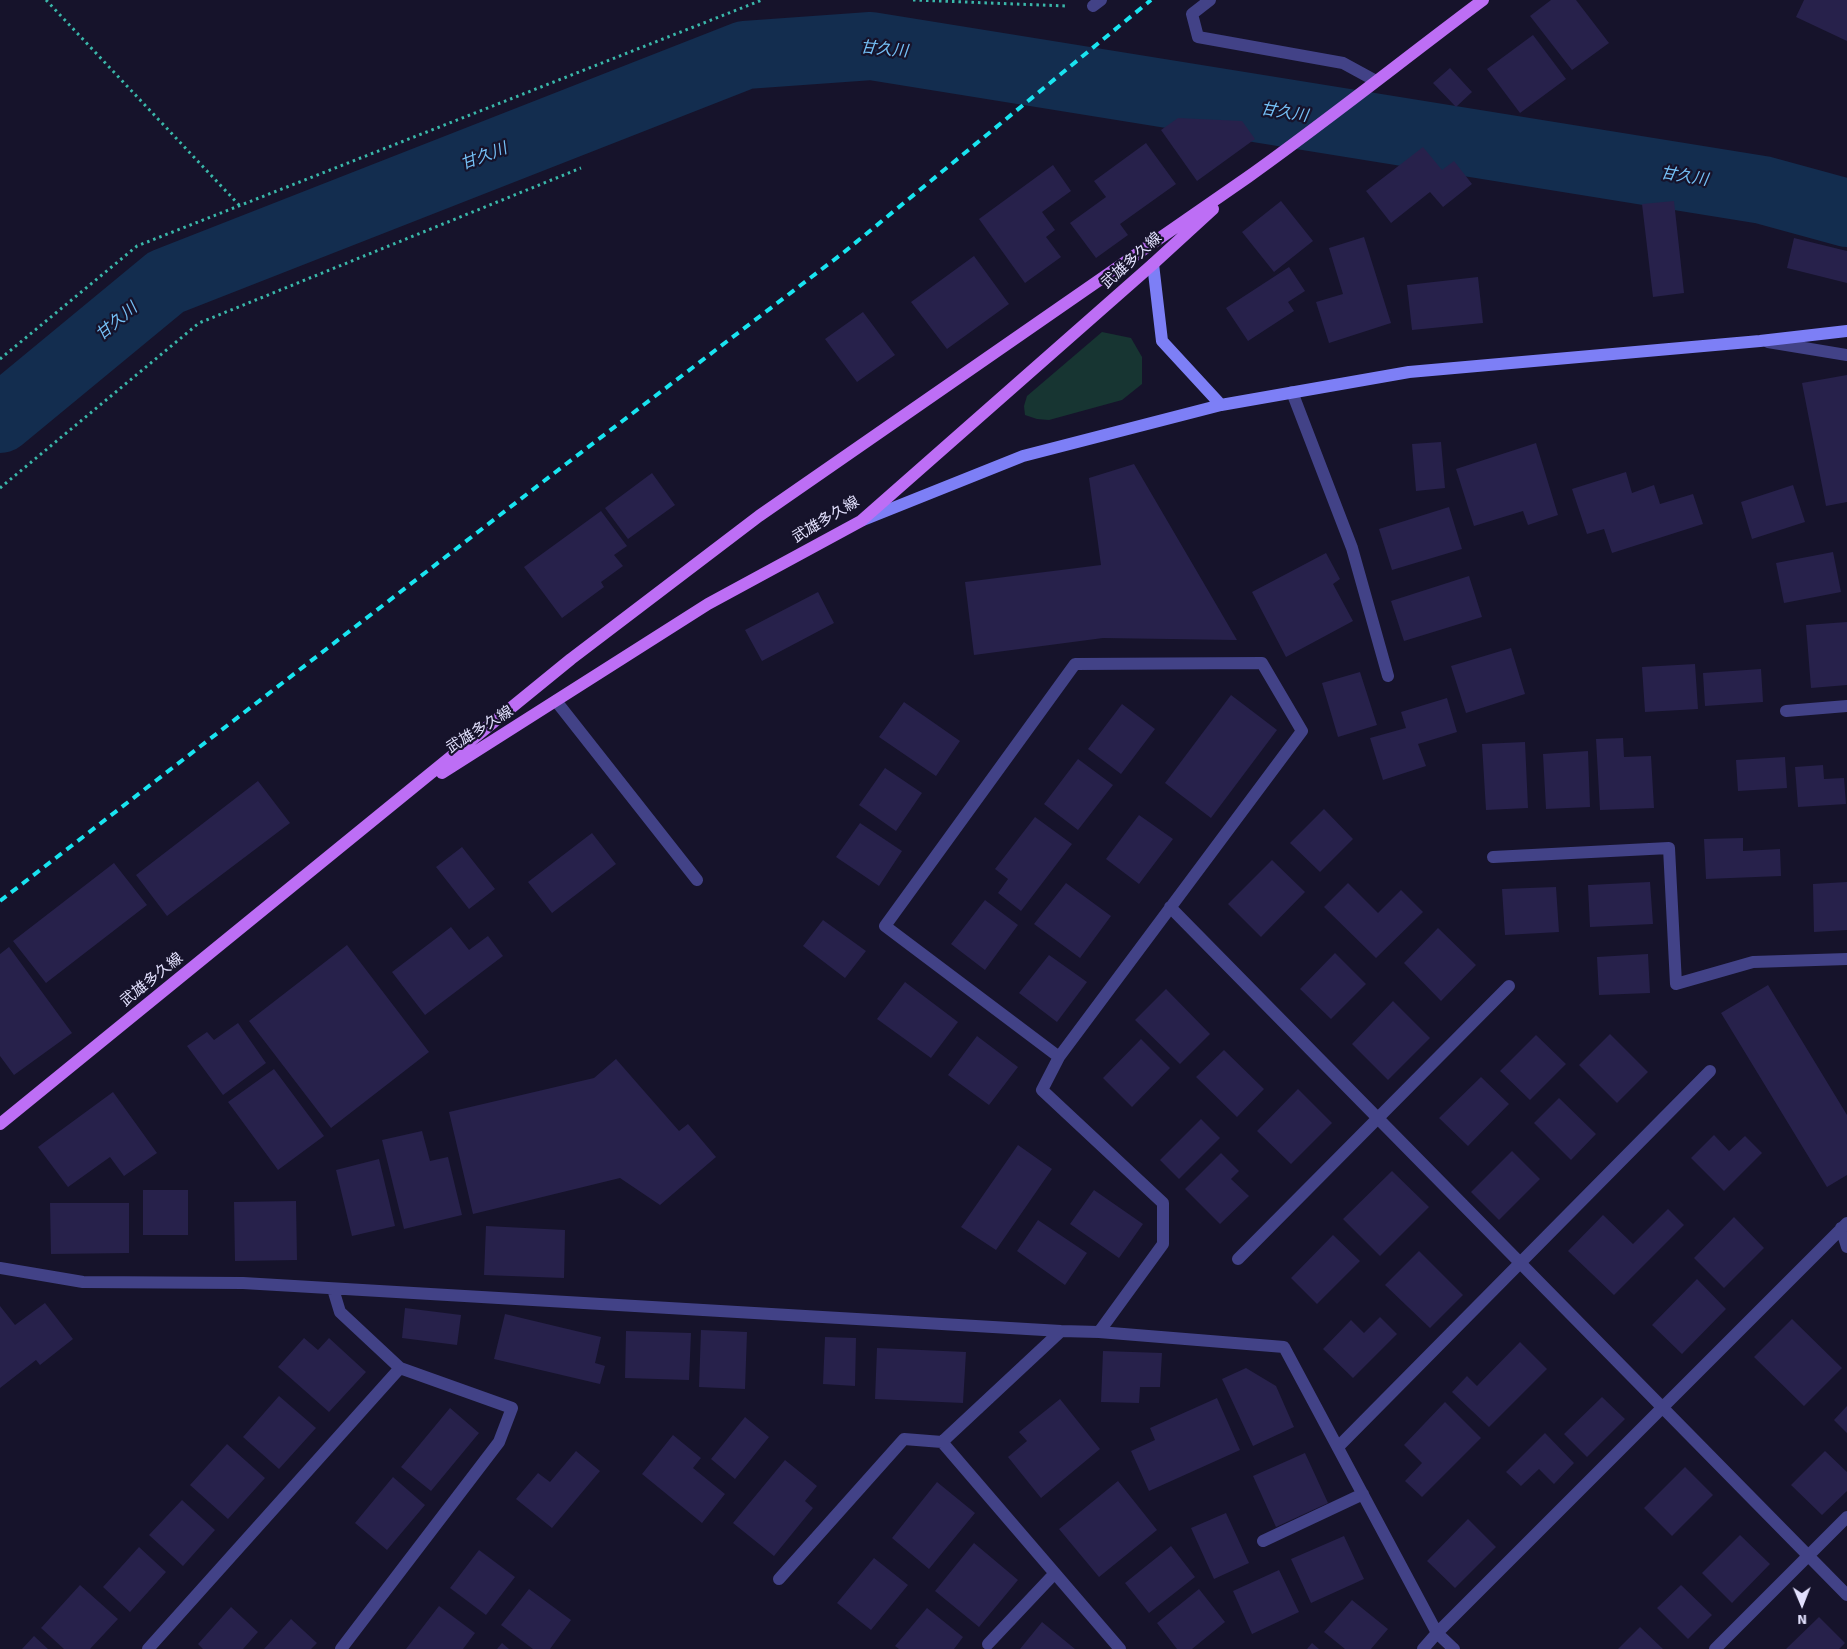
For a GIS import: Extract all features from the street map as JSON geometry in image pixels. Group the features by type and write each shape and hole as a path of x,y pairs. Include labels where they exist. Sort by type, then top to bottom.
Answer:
{"main road":[{"name":"武雄多久線","path":"0,1124 571,659 759,516 1248,177 1309,133 1483,0"},
{"name":"武雄多久線","path":"393,804 708,604 861,521 1154,264 1248,177"}],"street":[{"path":"1210,0 1192,14 1198,37 1344,63 1376,81"},
{"path":"1154,264 1162,340 1222,405"},
{"path":"861,521 1023,456 1222,405 1409,372 1760,341 1847,331"},
{"path":"1760,341 1847,355"},
{"path":"1292,392 1352,548 1388,676"},
{"path":"1059,1057 885,926 1075,664 1262,663 1302,731 1059,1057 1042,1090 1163,1203 1163,1244 1099,1332"},
{"path":"556,701 697,880"},
{"path":"1786,712 1847,706"},
{"path":"1493,857 1669,848 1676,984 1753,962 1847,959"},
{"path":"1170,907 1847,1595"},
{"path":"1238,1259 1509,986"},
{"path":"1338,1447 1710,1071"},
{"path":"1844,1225 1847,1247"},
{"path":"1423,1649 1844,1225"},
{"path":"0,1268 84,1282 243,1282 1099,1332 1284,1347 1437,1633 1454,1649"},
{"path":"333,1288 340,1312 400,1368 512,1408 499,1442 346,1647"},
{"path":"942,1442 1061,1331"},
{"path":"148,1649 400,1368"},
{"path":"779,1579 904,1439 942,1442 1120,1649"},
{"path":"1263,1541 1363,1494"},
{"path":"1714,1649 1847,1517"},
{"path":"988,1644 1055,1573"}],"path":[{"path":"46,0 240,206"},
{"path":"0,359 137,246 762,0"},
{"path":"913,0 1097,3"},
{"path":"0,488 199,323 581,168"}],"green space":[{"path":"1102,332 1131,338 1142,357 1142,384 1122,400 1049,420 1025,415 1024,406 1027,396"}],"building":[{"path":"1551,0 1576,0 1609,43 1572,70 1530,16"},
{"path":"1804,0 1847,0 1847,41 1796,17"},
{"path":"1533,35 1566,79 1520,113 1487,69"},
{"path":"1450,68 1472,92 1456,107 1433,83"},
{"path":"1178,118 1242,121 1255,139 1197,181 1161,130"},
{"path":"1146,143 1176,184 1120,224 1128,235 1096,258 1070,223 1106,197 1094,181"},
{"path":"1423,147 1442,170 1454,161 1472,184 1443,207 1430,192 1391,223 1366,191"},
{"path":"1053,165 1071,191 1042,212 1055,230 1046,237 1061,257 1025,283 979,219"},
{"path":"1281,201 1313,241 1274,272 1242,232"},
{"path":"1674,201 1684,293 1653,297 1642,204"},
{"path":"1364,237 1391,323 1329,343 1316,302 1343,294 1329,248"},
{"path":"1794,238 1847,251 1847,283 1787,268"},
{"path":"974,256 1009,304 947,349 911,302"},
{"path":"1289,267 1305,291 1288,302 1294,311 1248,341 1226,308"},
{"path":"1478,277 1483,323 1412,330 1407,285"},
{"path":"863,312 895,355 857,382 825,339"},
{"path":"1847,375 1847,502 1826,506 1802,383"},
{"path":"1441,442 1445,488 1416,491 1412,444"},
{"path":"1536,443 1558,515 1528,525 1523,511 1474,526 1456,469"},
{"path":"1134,464 1237,640 1103,638 974,655 965,582 1101,565 1089,478"},
{"path":"1626,472 1632,493 1654,485 1660,504 1693,494 1703,524 1612,553 1604,529 1587,534 1572,489"},
{"path":"652,473 675,505 628,539 605,508"},
{"path":"1793,485 1805,522 1752,539 1741,502"},
{"path":"1449,507 1462,549 1392,570 1379,529"},
{"path":"601,511 627,546 614,555 623,566 601,582 604,587 562,618 524,567"},
{"path":"1833,552 1841,592 1784,603 1776,563"},
{"path":"1326,553 1340,579 1333,584 1353,621 1286,657 1252,592"},
{"path":"1469,576 1482,617 1404,641 1391,601"},
{"path":"818,592 834,623 762,661 745,630"},
{"path":"1847,622 1847,685 1811,688 1806,625"},
{"path":"1511,648 1525,694 1466,713 1451,666"},
{"path":"1695,664 1698,709 1645,712 1642,667"},
{"path":"1761,669 1763,702 1705,706 1703,673"},
{"path":"1360,672 1377,725 1338,737 1322,683"},
{"path":"1231,695 1277,730 1211,818 1165,783"},
{"path":"1447,698 1457,732 1418,744 1426,766 1383,780 1370,738 1406,728 1401,712"},
{"path":"904,702 960,741 936,776 879,737"},
{"path":"1122,704 1155,729 1121,774 1088,749"},
{"path":"1623,738 1624,757 1651,756 1654,808 1600,810 1596,739"},
{"path":"1525,742 1528,808 1486,810 1482,744"},
{"path":"1588,751 1590,807 1546,809 1543,754"},
{"path":"1785,757 1787,788 1738,791 1736,760"},
{"path":"1078,759 1113,785 1078,830 1044,804"},
{"path":"1823,765 1824,779 1844,778 1846,804 1798,807 1795,767"},
{"path":"885,768 922,793 896,831 859,805"},
{"path":"258,781 290,823 167,916 136,875"},
{"path":"1324,809 1353,839 1320,872 1290,843"},
{"path":"1139,815 1173,839 1139,884 1106,859"},
{"path":"1035,817 1072,844 1021,911 998,893 1008,879 995,869"},
{"path":"860,823 902,851 879,886 836,857"},
{"path":"592,833 616,864 552,913 528,882"},
{"path":"1743,838 1743,851 1780,849 1781,876 1706,879 1704,839"},
{"path":"462,847 495,889 469,909 436,867"},
{"path":"1272,860 1305,892 1261,937 1228,904"},
{"path":"114,863 147,905 46,983 13,941"},
{"path":"1650,882 1653,924 1590,927 1588,885"},
{"path":"1847,882 1847,930 1814,932 1813,884"},
{"path":"1066,883 1111,916 1080,958 1034,924"},
{"path":"1348,883 1378,913 1401,890 1423,912 1376,958 1324,907"},
{"path":"1556,887 1559,932 1505,935 1502,889"},
{"path":"985,900 1018,925 985,970 951,944"},
{"path":"823,920 866,951 845,978 803,946"},
{"path":"451,927 469,950 488,936 503,956 425,1015 392,972"},
{"path":"1438,928 1476,965 1441,1001 1404,963"},
{"path":"347,945 429,1052 331,1128 249,1021"},
{"path":"9,947 72,1033 14,1075 0,1056 0,954"},
{"path":"1335,953 1366,984 1331,1019 1300,989"},
{"path":"1648,954 1650,993 1599,995 1597,957"},
{"path":"1049,955 1087,982 1057,1022 1019,993"},
{"path":"905,982 958,1022 931,1058 877,1019"},
{"path":"1768,985 1847,1115 1847,1175 1827,1187 1721,1013"},
{"path":"1166,989 1210,1034 1180,1064 1135,1020"},
{"path":"1393,1001 1430,1038 1388,1080 1352,1044"},
{"path":"238,1023 266,1063 223,1095 187,1046 207,1032 214,1040"},
{"path":"1610,1034 1648,1072 1617,1103 1579,1065"},
{"path":"1536,1035 1566,1064 1530,1100 1500,1071"},
{"path":"977,1036 1018,1067 989,1105 948,1075"},
{"path":"1141,1039 1170,1068 1132,1107 1103,1078"},
{"path":"1224,1050 1264,1089 1237,1117 1196,1077"},
{"path":"616,1059 679,1131 688,1124 716,1157 660,1205 620,1178 473,1214 449,1112 594,1078"},
{"path":"274,1069 324,1136 278,1170 228,1102"},
{"path":"1481,1077 1509,1104 1468,1146 1439,1118"},
{"path":"1298,1089 1332,1123 1291,1164 1257,1131"},
{"path":"113,1092 157,1153 124,1176 110,1157 68,1187 38,1147"},
{"path":"1559,1098 1596,1134 1571,1160 1534,1123"},
{"path":"1201,1119 1220,1138 1179,1179 1160,1160"},
{"path":"422,1131 430,1161 448,1157 462,1215 404,1229 382,1140"},
{"path":"1714,1135 1729,1151 1745,1136 1762,1153 1724,1191 1691,1158"},
{"path":"1018,1145 1052,1169 996,1250 961,1227"},
{"path":"1512,1151 1540,1179 1499,1220 1471,1192"},
{"path":"1221,1153 1239,1171 1231,1179 1249,1196 1220,1224 1185,1189"},
{"path":"379,1159 395,1226 352,1236 336,1170"},
{"path":"1392,1171 1429,1207 1380,1256 1343,1219"},
{"path":"143,1190 188,1190 188,1235 143,1235"},
{"path":"1094,1190 1143,1224 1119,1258 1070,1224"},
{"path":"296,1201 297,1260 235,1261 234,1202"},
{"path":"50,1203 129,1203 129,1253 51,1254"},
{"path":"1668,1209 1684,1225 1614,1295 1568,1251 1603,1215 1633,1244"},
{"path":"1734,1217 1764,1248 1724,1288 1694,1258"},
{"path":"1038,1220 1087,1253 1065,1285 1017,1251"},
{"path":"486,1226 565,1230 564,1278 484,1275"},
{"path":"1333,1235 1360,1261 1317,1304 1291,1278"},
{"path":"1419,1251 1463,1295 1430,1328 1385,1285"},
{"path":"1697,1279 1726,1309 1682,1354 1652,1325"},
{"path":"45,1303 73,1339 40,1365 36,1360 0,1388 0,1306 15,1325"},
{"path":"405,1308 461,1315 457,1345 402,1338"},
{"path":"505,1314 601,1337 595,1363 605,1366 600,1384 494,1359"},
{"path":"1380,1317 1397,1334 1353,1378 1323,1349 1351,1320 1364,1333"},
{"path":"1792,1319 1842,1368 1804,1406 1754,1357"},
{"path":"701,1330 747,1332 745,1389 699,1387"},
{"path":"626,1331 691,1333 689,1380 625,1378"},
{"path":"825,1337 856,1338 855,1386 823,1384"},
{"path":"304,1338 318,1350 329,1338 366,1372 329,1412 278,1367"},
{"path":"1520,1342 1547,1369 1489,1427 1452,1392 1467,1376 1477,1386"},
{"path":"877,1348 966,1352 963,1403 875,1399"},
{"path":"1103,1351 1162,1353 1160,1387 1140,1387 1139,1403 1101,1402"},
{"path":"1246,1368 1276,1386 1294,1427 1253,1446 1222,1379"},
{"path":"279,1396 316,1428 279,1469 243,1437"},
{"path":"1602,1397 1625,1419 1587,1457 1564,1434"},
{"path":"1217,1398 1240,1450 1149,1491 1131,1451 1155,1440 1150,1428"},
{"path":"1060,1399 1100,1449 1041,1498 1008,1457 1027,1441 1019,1432"},
{"path":"1445,1402 1481,1438 1422,1497 1405,1481 1422,1463 1404,1445"},
{"path":"1847,1406 1847,1433 1834,1420"},
{"path":"450,1408 479,1433 431,1491 401,1467"},
{"path":"745,1417 769,1437 735,1479 711,1459"},
{"path":"1545,1433 1574,1463 1554,1484 1539,1469 1521,1486 1506,1472"},
{"path":"673,1435 701,1458 693,1468 725,1494 702,1523 642,1474"},
{"path":"227,1444 265,1478 228,1519 190,1485"},
{"path":"576,1451 600,1471 552,1528 516,1499 538,1473 550,1482"},
{"path":"1825,1451 1847,1472 1847,1491 1822,1515 1791,1485"},
{"path":"1305,1453 1328,1503 1276,1527 1253,1476"},
{"path":"785,1460 817,1486 805,1501 813,1508 774,1556 733,1523"},
{"path":"1685,1467 1713,1495 1672,1536 1644,1508"},
{"path":"393,1477 425,1505 387,1550 355,1523"},
{"path":"1118,1481 1157,1530 1099,1577 1059,1529"},
{"path":"937,1482 975,1513 929,1569 892,1538"},
{"path":"182,1500 215,1530 183,1566 149,1535"},
{"path":"1226,1513 1249,1563 1214,1579 1191,1528"},
{"path":"1468,1519 1496,1547 1455,1588 1427,1561"},
{"path":"1740,1535 1770,1564 1732,1603 1702,1573"},
{"path":"1344,1536 1364,1579 1311,1603 1291,1559"},
{"path":"974,1543 1018,1580 979,1627 935,1591"},
{"path":"1171,1546 1195,1577 1149,1613 1125,1583"},
{"path":"139,1547 166,1572 130,1612 103,1587"},
{"path":"479,1550 515,1577 486,1615 450,1588"},
{"path":"874,1558 908,1585 871,1630 837,1603"},
{"path":"1279,1570 1299,1612 1252,1634 1233,1591"},
{"path":"80,1585 118,1619 90,1649 64,1649 41,1628"},
{"path":"1681,1585 1712,1615 1688,1639 1657,1608"},
{"path":"529,1589 571,1620 550,1649 533,1649 501,1625"},
{"path":"1199,1589 1225,1622 1192,1649 1177,1649 1157,1623"},
{"path":"1352,1600 1388,1629 1371,1649 1345,1649 1324,1632"},
{"path":"439,1606 475,1633 463,1649 406,1649"},
{"path":"231,1607 258,1632 243,1649 203,1649 198,1644"},
{"path":"927,1608 963,1637 954,1649 899,1649 895,1646"},
{"path":"1819,1617 1845,1643 1839,1649 1786,1649"},
{"path":"291,1619 317,1643 311,1649 264,1649"},
{"path":"1042,1622 1075,1649 1020,1649"},
{"path":"1640,1627 1663,1649 1618,1649"},
{"path":"34,1636 48,1649 22,1649"},
{"path":"502,1643 509,1649 497,1649"},
{"path":"1312,1643 1319,1649 1307,1649"}],"waterway":[{"name":"甘久川","path":"0,419 166,282 745,55 871,46 1763,190 1847,213"}],"railway":[{"path":"0,901 566,464 843,253 1151,0"}]}
